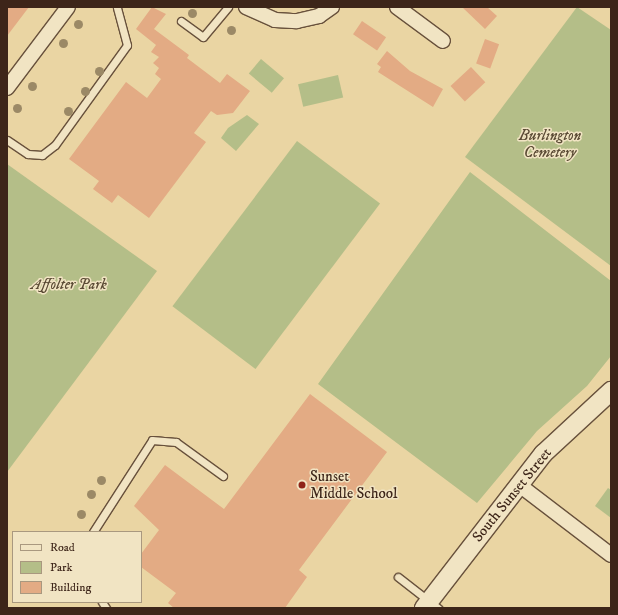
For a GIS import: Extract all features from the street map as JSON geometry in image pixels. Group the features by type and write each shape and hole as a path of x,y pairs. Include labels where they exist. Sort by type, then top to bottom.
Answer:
{"street":[{"path":"7,88 68,7"},
{"path":"246,7 275,20 297,21 318,16 332,7"},
{"path":"397,7 443,40"},
{"name":"South Sunset Street","path":"431,606 518,484 561,436 611,391"},
{"path":"518,484 611,555"}],"lane":[{"path":"7,140 28,154 42,155 56,145 127,45 118,7"},
{"path":"181,21 203,37 228,7"},
{"path":"94,531 152,440 176,442 223,476"},
{"path":"398,577 431,606"}],"green space":[{"name":"Burlington Cemetery","path":"577,7 611,30 611,266 465,157"},
{"path":"261,59 284,78 272,93 249,74"},
{"path":"338,75 343,97 303,107 298,84"},
{"path":"247,115 259,124 236,151 221,138 228,128"},
{"path":"297,141 380,204 255,369 172,306"},
{"name":"Affolter Park","path":"7,164 157,271 7,472"},
{"path":"470,172 611,281 611,356 587,386 537,431 477,503 318,384"},
{"path":"608,488 611,490 611,518 595,506"}],"building":[{"path":"7,7 29,7 7,36"},
{"path":"152,7 166,14 154,29 189,55 187,58 220,83 227,74 250,91 233,113 217,115 211,111 194,133 206,142 149,218 118,195 112,203 93,189 99,181 69,159 126,82 147,98 161,79 155,74 159,68 153,63 159,57 151,52 156,45 136,29"},
{"path":"462,7 487,7 497,16 485,29"},
{"path":"362,21 386,37 377,50 353,34"},
{"path":"485,39 499,44 490,69 476,63"},
{"path":"387,51 410,71 443,89 433,107 378,72 381,67 377,64"},
{"path":"471,67 485,82 465,101 451,86"},
{"name":"Sunset Middle School","path":"310,394 387,452 299,570 307,577 285,608 174,608 168,603 176,593 142,568 142,553 159,530 134,506 165,465 224,509"}],"place":[{"name":"Sunset Middle School","path":"302,485"}]}
